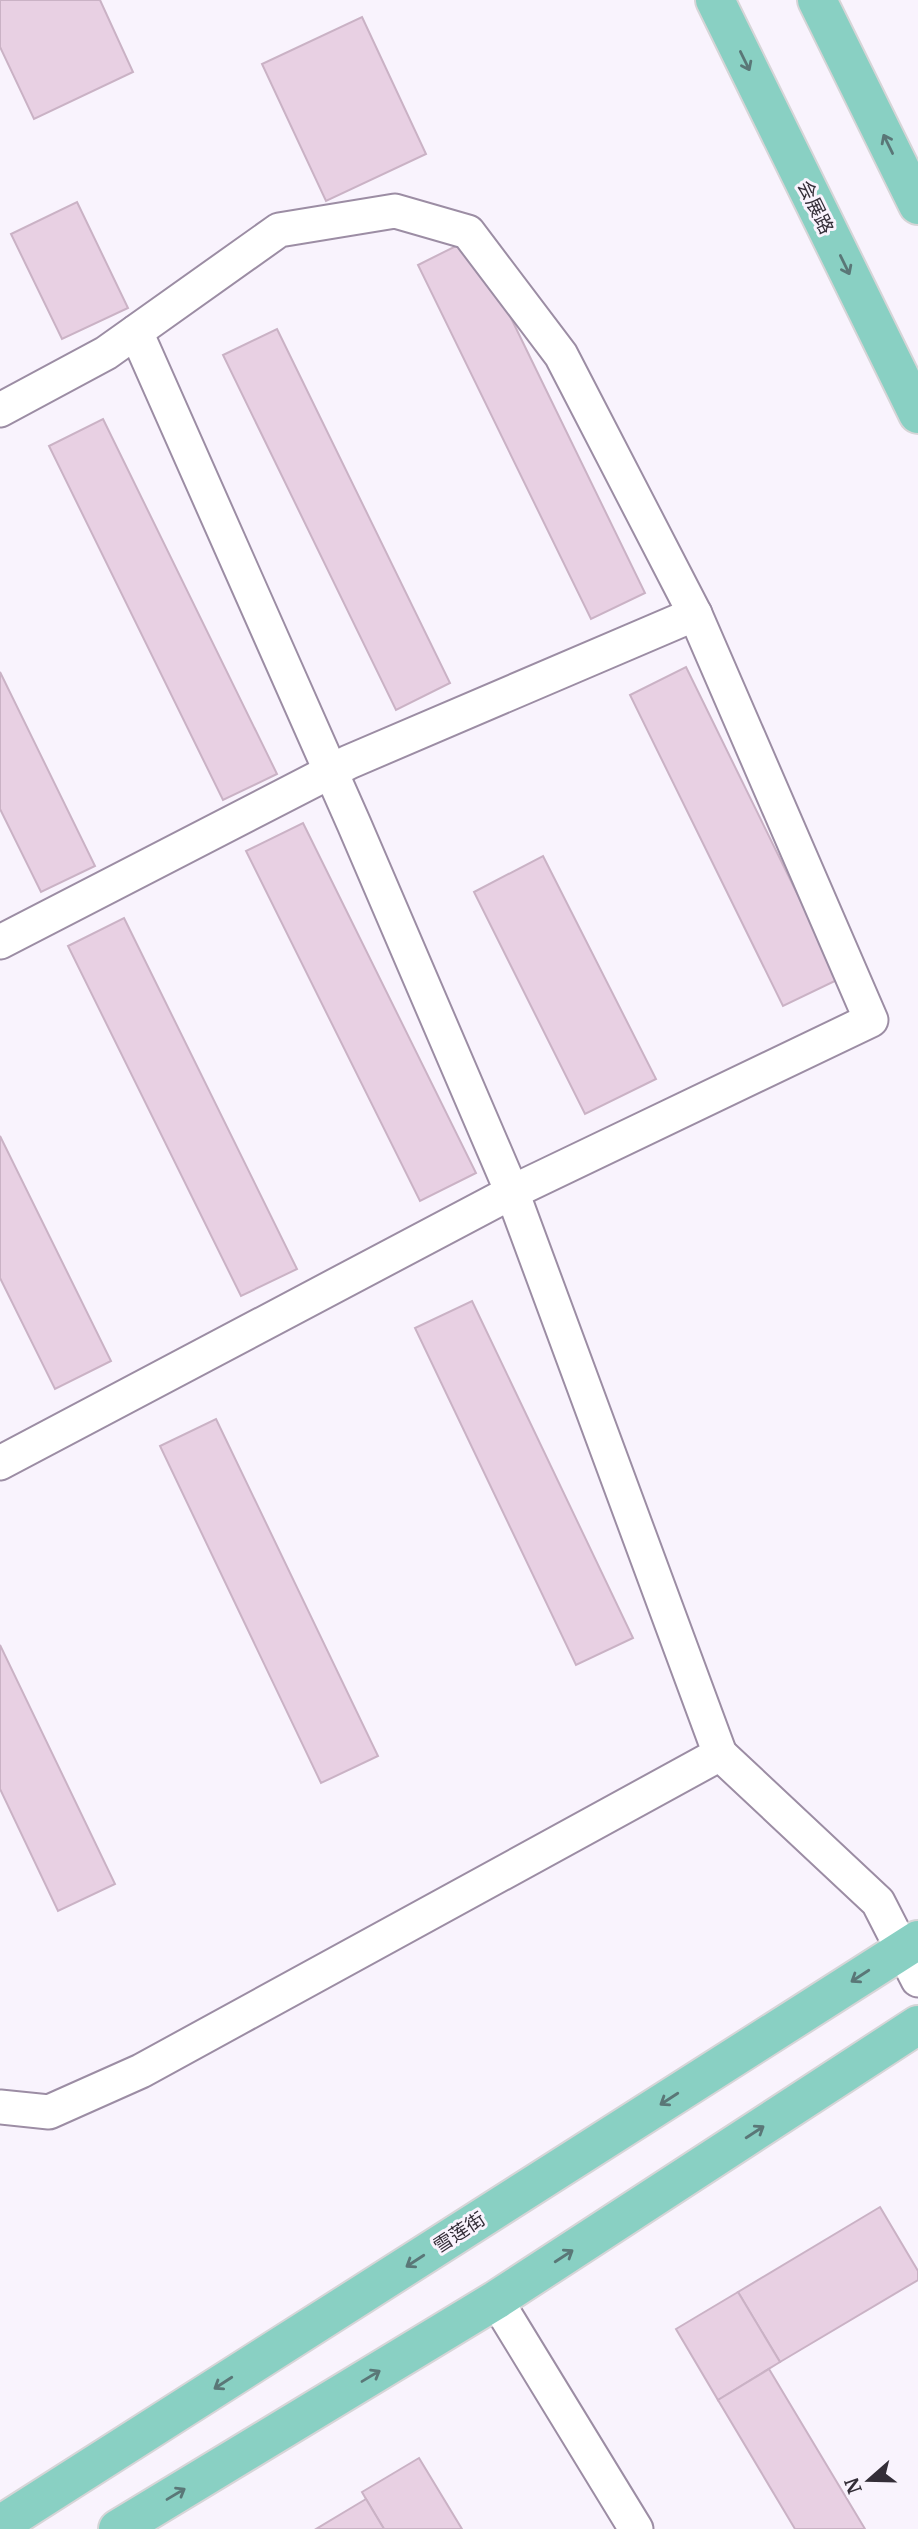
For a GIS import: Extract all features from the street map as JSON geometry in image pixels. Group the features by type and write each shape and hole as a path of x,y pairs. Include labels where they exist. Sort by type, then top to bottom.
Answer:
{"main road":[{"name":"会展路","path":"715,0 918,414"},
{"path":"817,0 918,205"},
{"name":"雪莲街","path":"0,2525 913,1956"},
{"path":"118,2529 496,2300 918,2025"}],"street":[{"path":"0,411 106,353 279,230 395,211 468,232 561,355 695,614 871,1020 513,1192 0,1463"},
{"path":"136,332 331,771 513,1192 719,1754 877,1902 913,1956"},
{"path":"0,942 331,771 695,614"},
{"path":"0,2107 49,2112 141,2071 719,1754"},
{"path":"496,2300 636,2529"}],"building":[{"path":"0,0 100,0 133,72 34,119 0,47"},
{"path":"362,17 426,154 326,201 262,64"},
{"path":"77,202 128,308 62,339 11,234"},
{"path":"472,238 645,593 591,619 418,265"},
{"path":"277,329 450,683 396,710 223,355"},
{"path":"103,419 277,774 223,800 49,446"},
{"path":"686,667 839,979 783,1006 630,695"},
{"path":"0,672 95,866 41,892 0,809"},
{"path":"303,823 476,1173 420,1201 246,851"},
{"path":"543,856 656,1079 585,1114 474,892"},
{"path":"124,918 297,1269 241,1296 68,946"},
{"path":"0,1136 111,1361 55,1389 0,1278"},
{"path":"472,1301 633,1638 576,1665 415,1328"},
{"path":"216,1419 378,1756 321,1783 160,1446"},
{"path":"0,1645 115,1884 58,1911 0,1789"},
{"path":"880,2207 918,2271 918,2280 780,2362 738,2292"},
{"path":"738,2292 780,2362 718,2400 676,2329"},
{"path":"769,2369 865,2529 795,2529 718,2400"},
{"path":"419,2458 462,2529 384,2529 362,2492"},
{"path":"366,2499 384,2529 316,2529"}]}
